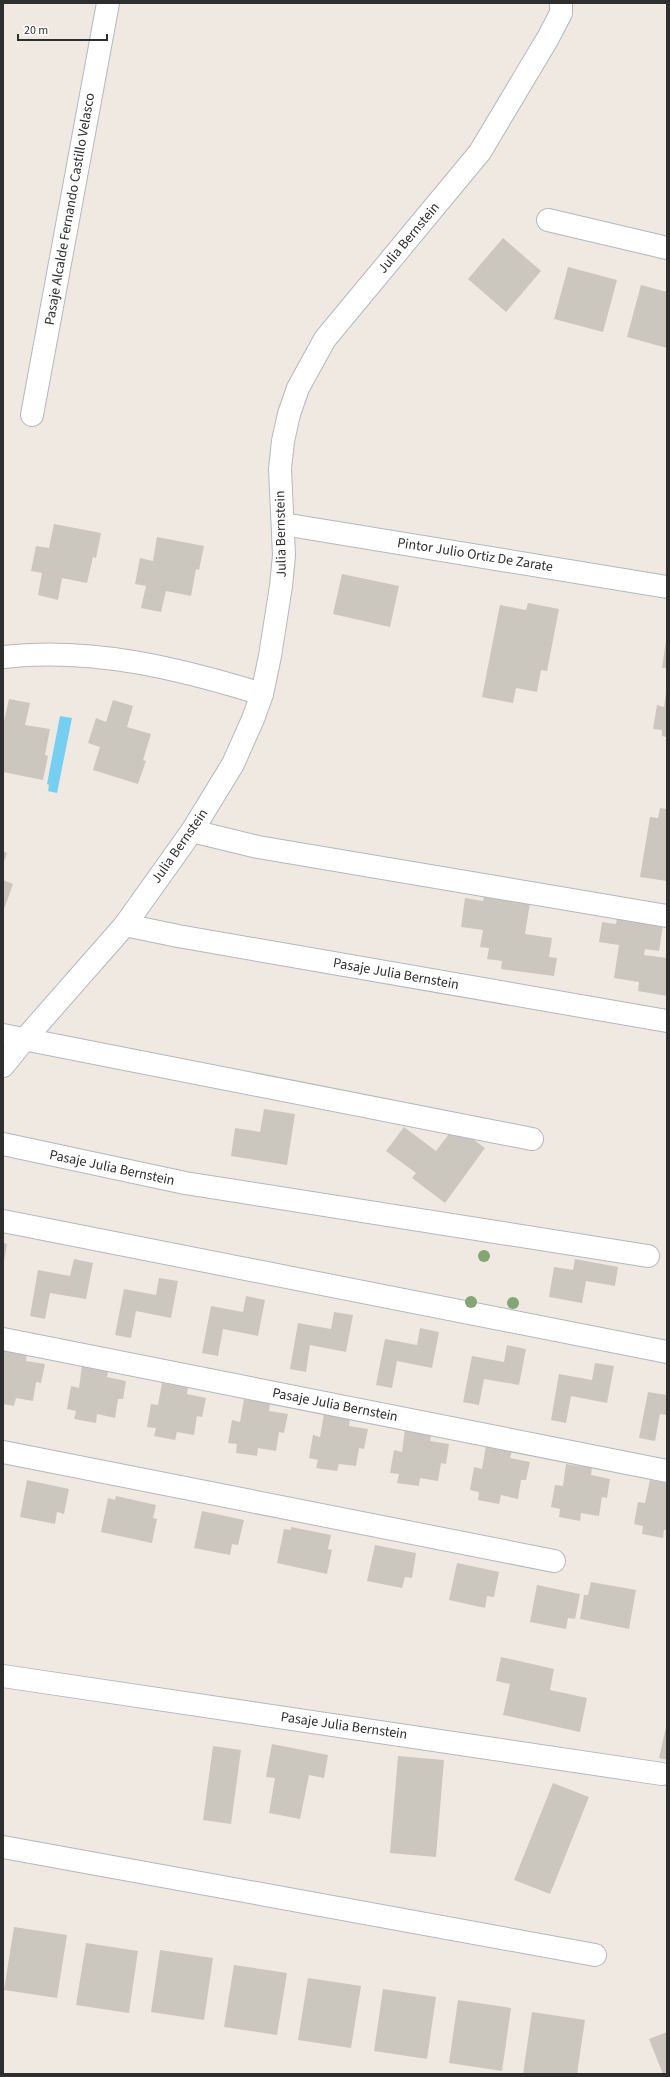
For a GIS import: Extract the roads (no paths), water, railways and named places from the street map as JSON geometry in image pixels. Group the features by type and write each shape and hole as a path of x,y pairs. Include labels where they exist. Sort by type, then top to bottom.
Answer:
{"street":[{"name":"Pasaje Alcalde Fernando Castillo Velasco","path":"32,415 108,3"},
{"name":"Julia Bernstein","path":"3,1066 13,1037 125,925 192,831 233,764 244,742 262,694 270,656 281,586 284,555 280,496 283,441 291,407 310,363 325,339 480,152 548,38 561,13 561,3"},
{"path":"548,220 667,248"},
{"name":"Pintor Julio Ortiz De Zarate","path":"283,524 667,587"},
{"path":"3,657 36,653 104,656 199,675 262,694"},
{"path":"192,831 258,847 667,916"},
{"name":"Pasaje Julia Bernstein","path":"125,925 667,1021"},
{"path":"13,1037 532,1140"},
{"name":"Pasaje Julia Bernstein","path":"3,1144 185,1183 648,1256"},
{"path":"3,1220 667,1352"},
{"name":"Pasaje Julia Bernstein","path":"3,1339 667,1472"},
{"path":"3,1452 554,1561"},
{"name":"Pasaje Julia Bernstein","path":"3,1676 662,1774"},
{"path":"3,1847 595,1954"}],"water":[{"path":"60,716 72,718 57,793 48,791 49,785 47,784"}]}
